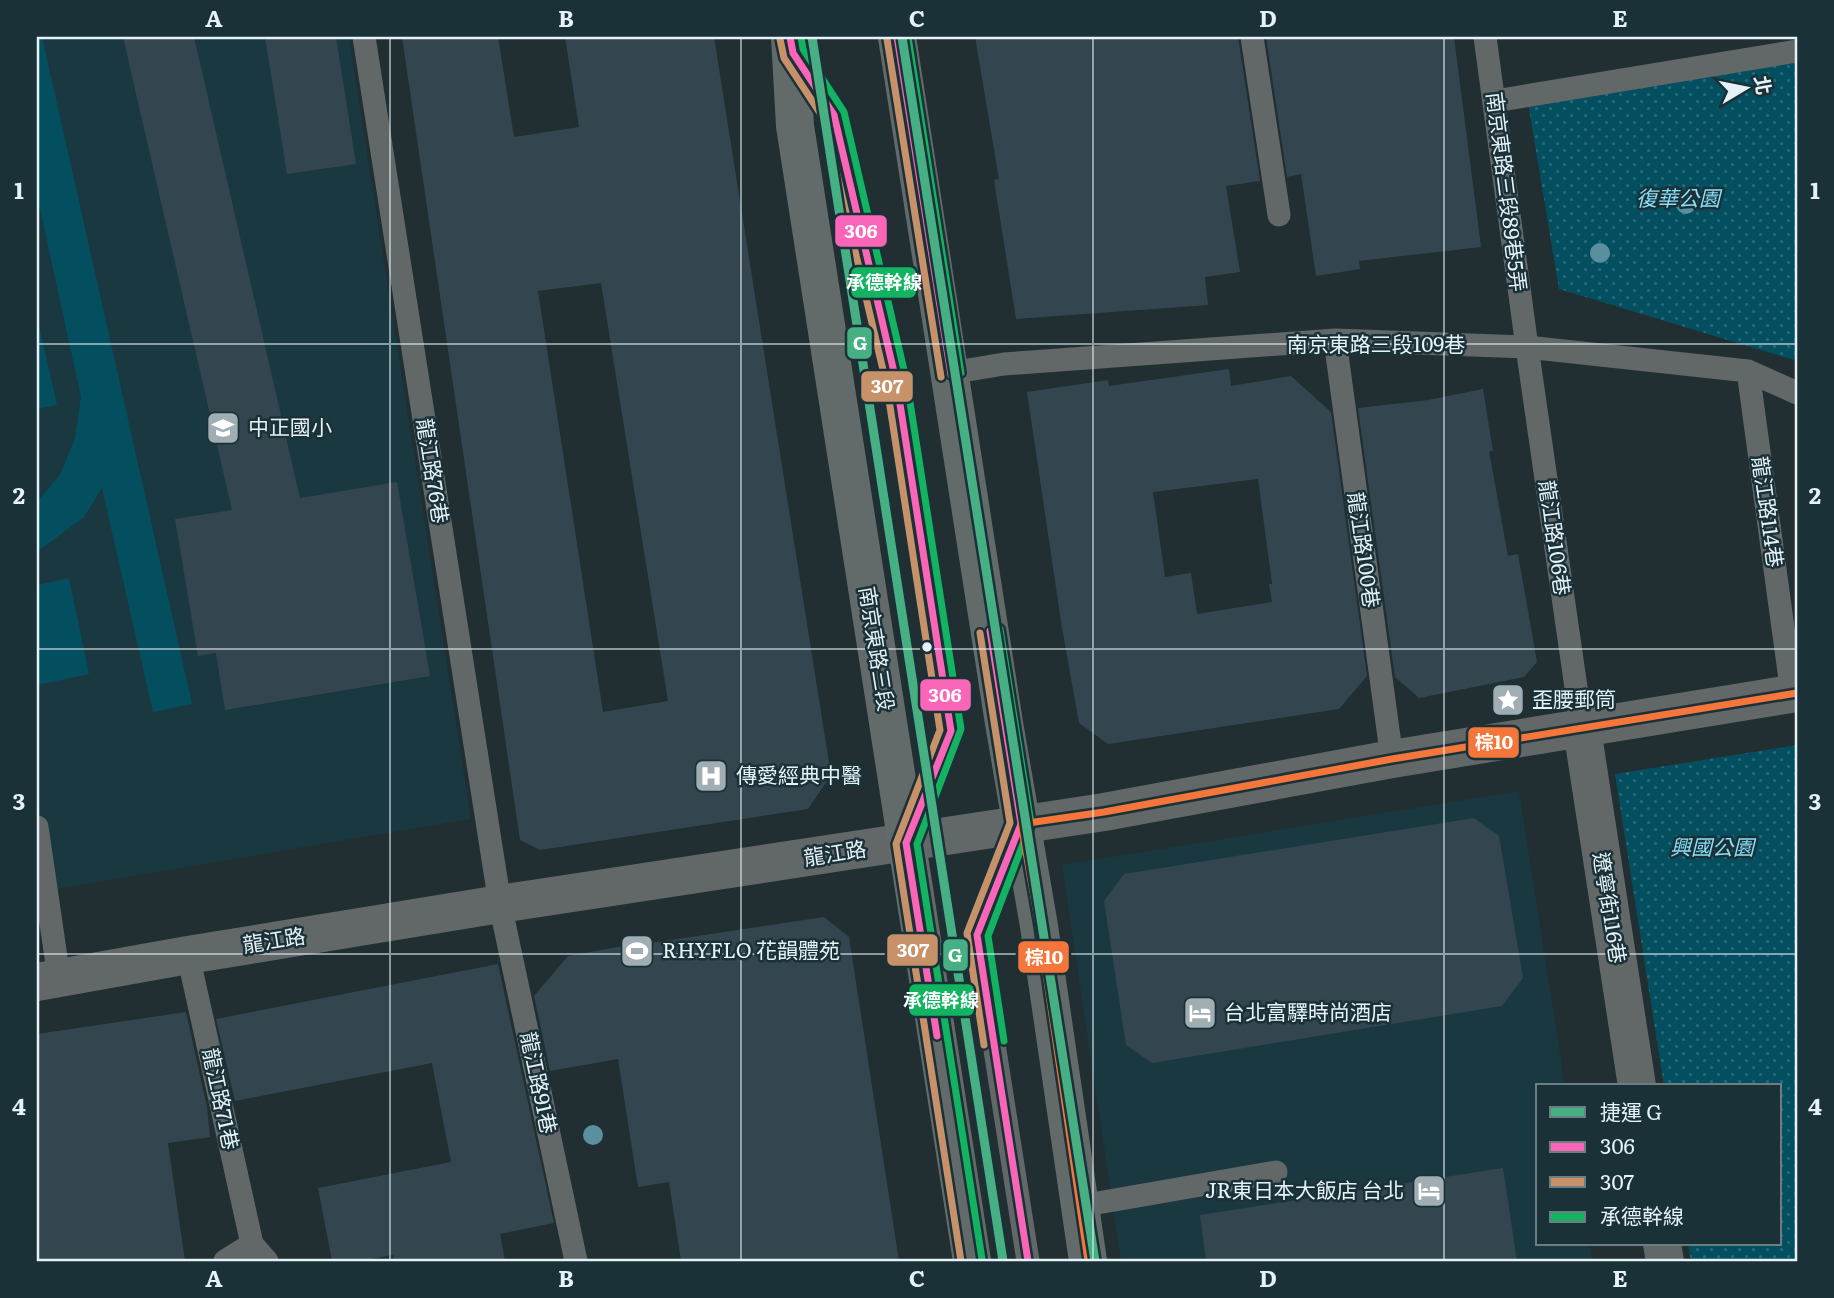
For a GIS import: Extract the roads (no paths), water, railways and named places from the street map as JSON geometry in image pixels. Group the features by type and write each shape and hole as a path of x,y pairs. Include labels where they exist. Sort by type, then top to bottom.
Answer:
{"main road":[{"path":"897,37 1039,926 1088,1261"},
{"name":"南京東路三段","path":"791,45 794,126 972,1261"}],"street":[{"name":"龍江路","path":"48,980 500,904 1104,812 1392,759 1795,693"},
{"name":"遼寧街116巷","path":"1581,729 1637,1084"}],"lane":[{"name":"龍江路76巷","path":"364,37 500,904"},
{"path":"1252,37 1279,215"},
{"name":"南京東路三段89巷5弄","path":"1485,37 1527,347"},
{"path":"791,45 834,115 897,385 951,732 906,843"},
{"path":"1495,100 1797,51"},
{"name":"南京東路三段109巷","path":"950,373 1004,364 1335,340 1527,347 1748,372 1797,393"},
{"name":"龍江路100巷","path":"1335,340 1392,759"},
{"name":"龍江路106巷","path":"1527,347 1581,729"},
{"name":"龍江路114巷","path":"1748,372 1795,693"},
{"path":"1021,824 977,935 1028,1261"},
{"path":"37,827 48,980"},
{"name":"龍江路91巷","path":"500,904 576,1261"},
{"name":"龍江路71巷","path":"188,955 260,1253"},
{"path":"1080,1206 1276,1172"},
{"path":"225,1261 260,1253"}],"metro line":[{"name":"G","path":"812,37 1003,1261"},
{"name":"G","path":"902,37 1095,1261"}],"place":[{"name":"中正國小","path":"223,428"},
{"name":"歪腰郵筒","path":"1508,700"},
{"name":"傳愛經典中醫","path":"711,776"},
{"name":"RHYFLO 花韻體苑","path":"637,951"},
{"name":"台北富驛時尚酒店","path":"1200,1013"},
{"name":"JR東日本大飯店 台北","path":"1429,1191"}],"park label":[{"name":"復華公園","path":"1678,199"},
{"name":"興國公園","path":"1712,848"}]}
